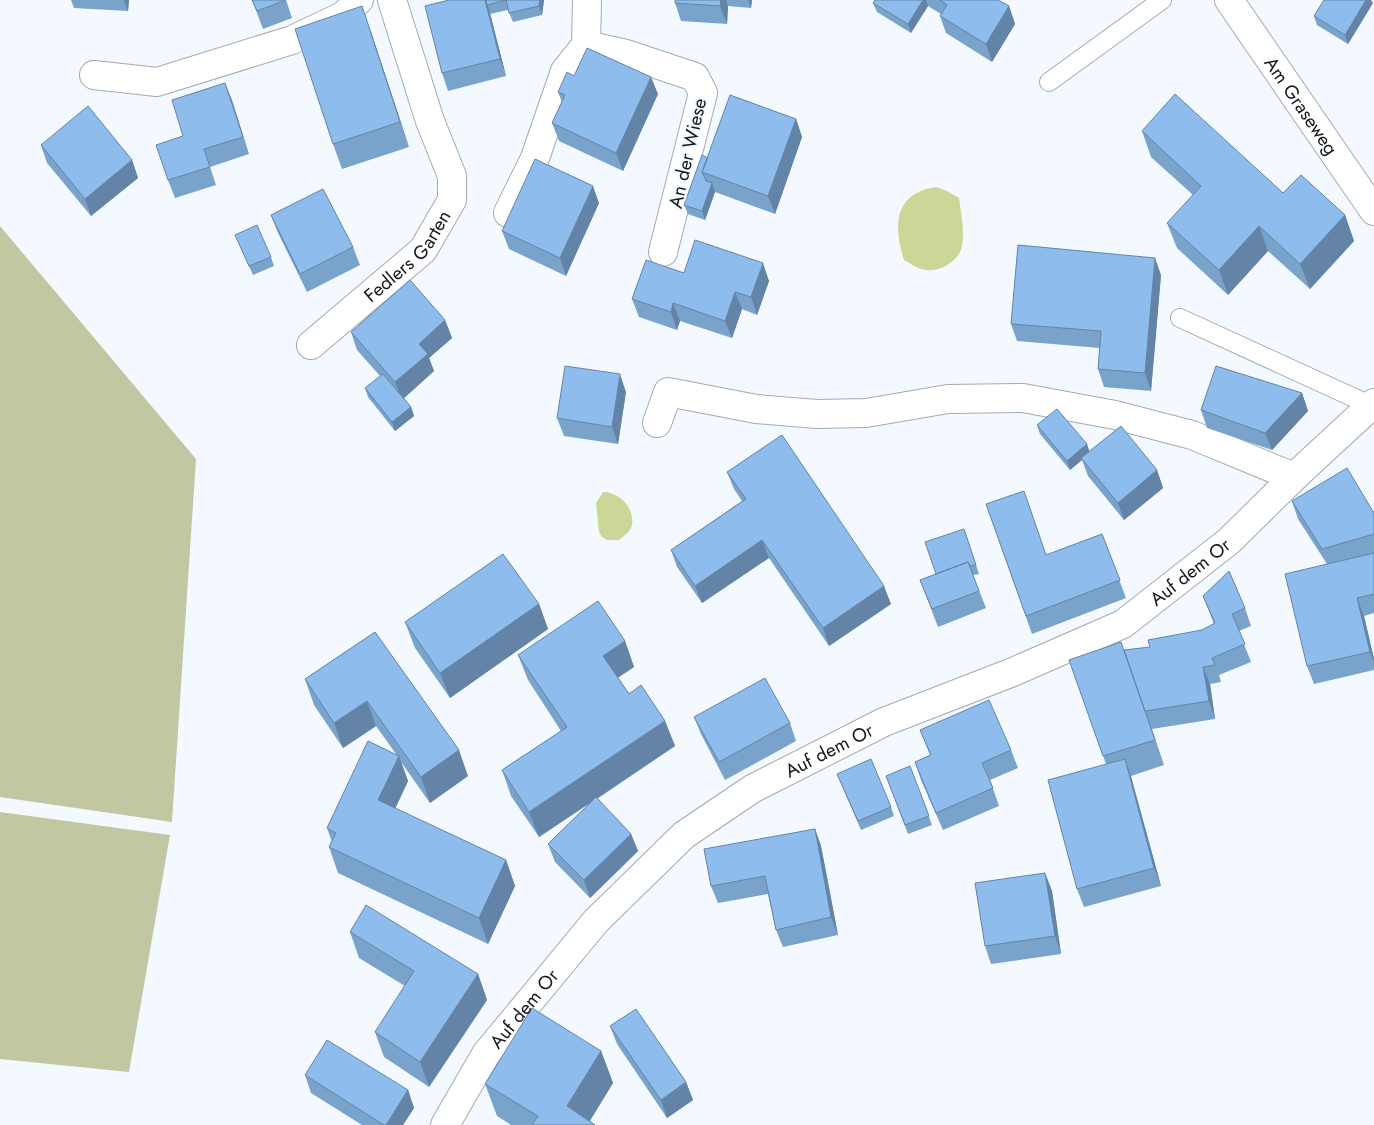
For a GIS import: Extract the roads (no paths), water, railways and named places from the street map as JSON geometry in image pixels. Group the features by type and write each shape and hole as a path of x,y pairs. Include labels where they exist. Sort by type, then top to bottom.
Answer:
{"street":[{"path":"94,75 157,82 292,40 343,16 359,0"},
{"name":"Fedlers Garten","path":"311,345 423,250 452,200 452,176 430,121 392,0"},
{"path":"508,214 535,158 565,71 586,45 588,0"},
{"name":"Am Graseweg","path":"1229,0 1374,210"},
{"name":"An der Wiese","path":"586,45 626,54 695,77 703,93 663,252"},
{"path":"658,423 668,392 756,409 817,414 866,413 948,399 1023,398 1115,414 1192,435 1294,476"},
{"name":"Auf dem Or","path":"445,1125 486,1054 596,921 684,835 752,789 884,722 1013,672 1123,624 1230,541 1294,476 1373,405"}],"lane":[{"path":"1049,82 1162,0"},
{"path":"1180,318 1373,405"}]}
